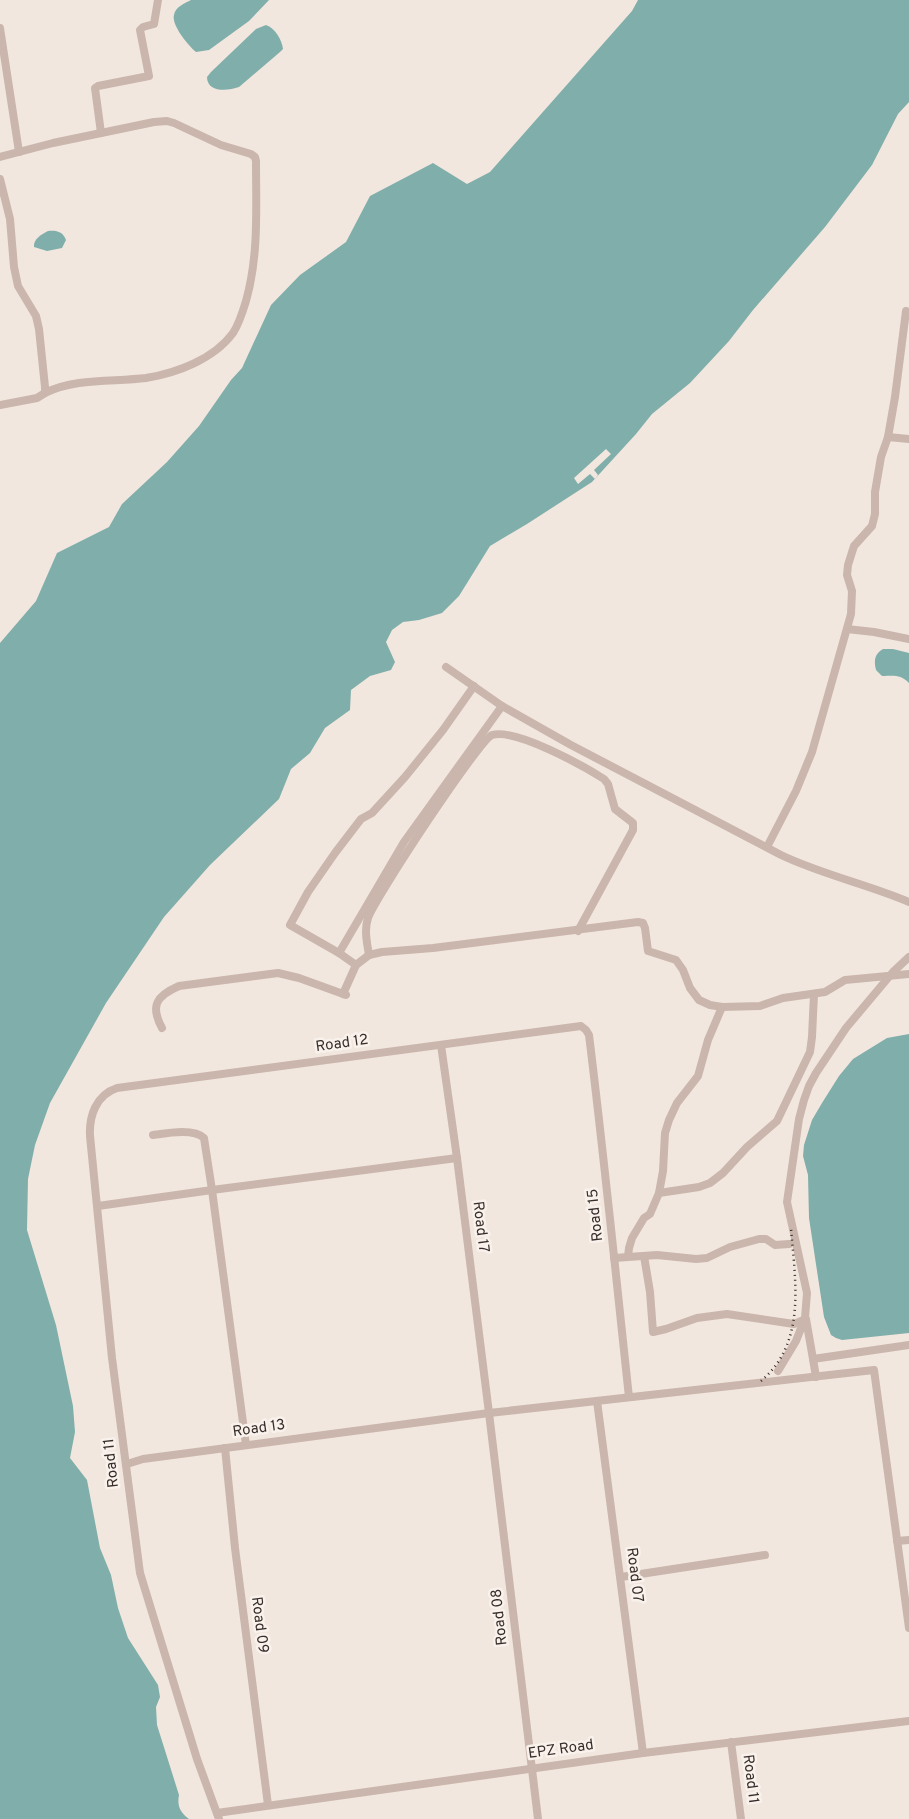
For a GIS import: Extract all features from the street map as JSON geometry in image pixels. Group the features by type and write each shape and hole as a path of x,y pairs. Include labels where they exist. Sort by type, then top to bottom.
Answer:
{"street":[{"path":"101,133 95,88 149,76 140,30 145,26 154,24 158,0"},
{"path":"0,28 19,152"},
{"path":"0,157 53,142 167,121 221,145 255,157 257,221 256,251 250,286 243,311 233,332 220,345 191,365 148,378 66,386 45,393 37,398 0,405"},
{"path":"0,180 10,219 14,268 18,286 36,316 39,329 45,393"},
{"path":"767,848 796,791 812,752 846,630 852,604 848,565 854,546 872,526 875,514 875,492 895,397 900,342 906,311 909,312"},
{"path":"888,437 909,439"},
{"path":"846,630 874,632 909,639"},
{"path":"446,667 502,706 596,759 767,848 805,866 861,883 909,902"},
{"path":"356,965 290,925 308,892 361,819 372,812 405,777 474,686"},
{"path":"339,953 404,842 502,706"},
{"path":"369,955 366,926 368,916 440,802 482,745 490,736 499,734 510,734 519,737 558,754 604,779 608,784 615,810 633,824 633,830 578,931"},
{"path":"162,1028 156,1016 156,1006 160,998 167,991 179,986 278,973 299,978 344,995 356,965 369,955 578,931 628,923 643,923 648,951 676,960 683,970 690,988 699,1000 710,1005 722,1007 760,1006 783,998 831,990 845,980 909,974"},
{"path":"778,1371 796,1341 805,1318 807,1293 791,1228 787,1202 793,1154 804,1100 816,1072 846,1028 891,975 909,957"},
{"path":"658,1193 699,1187 710,1183 777,1121 810,1052 814,994"},
{"path":"628,1256 632,1238 644,1218 650,1214 658,1193 663,1171 665,1133 669,1120 677,1103 698,1076 708,1040 722,1007"},
{"name":"Road 12","path":"102,1096 108,1091 117,1088 580,1026 586,1030"},
{"name":"Road 15","path":"586,1030 589,1035 602,1140 629,1397"},
{"name":"Road 17","path":"441,1045 489,1413"},
{"name":"Road 11","path":"102,1096 90,1125 106,1312 140,1573 188,1732 218,1816"},
{"path":"153,1135 185,1132 201,1134 204,1138 246,1445"},
{"path":"98,1206 457,1158"},
{"path":"614,1258 657,1255 696,1259 708,1258 746,1241 766,1239 775,1245 789,1244"},
{"path":"644,1256 650,1292 652,1332 697,1318 727,1314 794,1324 806,1319 816,1377"},
{"path":"813,1358 909,1345"},
{"name":"Road 13","path":"127,1464 142,1458 489,1413 874,1370 897,1541"},
{"name":"Road 07","path":"597,1401 643,1753"},
{"name":"Road 08","path":"489,1413 530,1768 538,1819"},
{"name":"Road 09","path":"224,1448 268,1805"},
{"path":"909,1540 897,1541 909,1628"},
{"path":"621,1577 765,1555"},
{"name":"EPZ Road","path":"218,1816 268,1805 530,1768 909,1721"},
{"name":"Road 11","path":"731,1742 741,1819"}],"water":[{"path":"191,0 269,0 249,21 209,50 196,52 181,35 174,19 176,10"},
{"path":"638,0 909,0 909,102 898,114 872,165 825,227 753,310 729,341 690,383 652,414 592,482 490,546 459,596 442,613 419,620 403,622 392,630 386,642 395,662 391,670 370,676 351,690 350,710 325,728 310,753 291,769 279,799 210,865 164,917 106,1003 50,1103 35,1145 28,1179 27,1230 56,1325 73,1406 75,1432 70,1458 87,1480 100,1548 111,1575 118,1608 128,1638 158,1685 160,1697 156,1707 157,1725 179,1795 178,1802 180,1808 189,1819 0,1819 0,643 36,601 57,553 109,527 122,504 167,462 199,426 231,380 242,368 271,305 300,275 346,242 370,196 433,163 467,184 490,172 632,11"},
{"path":"266,25 278,35 283,49 239,87 219,90 210,86 207,77 211,72 256,29"},
{"path":"48,231 57,231 63,235 66,240 62,248 47,251 34,247 36,239"},
{"path":"883,649 893,649 909,653 909,683 900,677 882,676 876,670 875,658"},
{"path":"909,1034 909,1333 842,1340 831,1335 824,1317 809,1218 808,1175 803,1156 804,1145 812,1120 839,1076 853,1059 887,1038"}],"pier":[{"path":"606,449 611,454 594,470 598,475 595,479 590,474 578,484 574,478"}],"railway":[{"path":"761,1381 776,1365 786,1348 792,1329 795,1310 795,1289 791,1228"}]}
